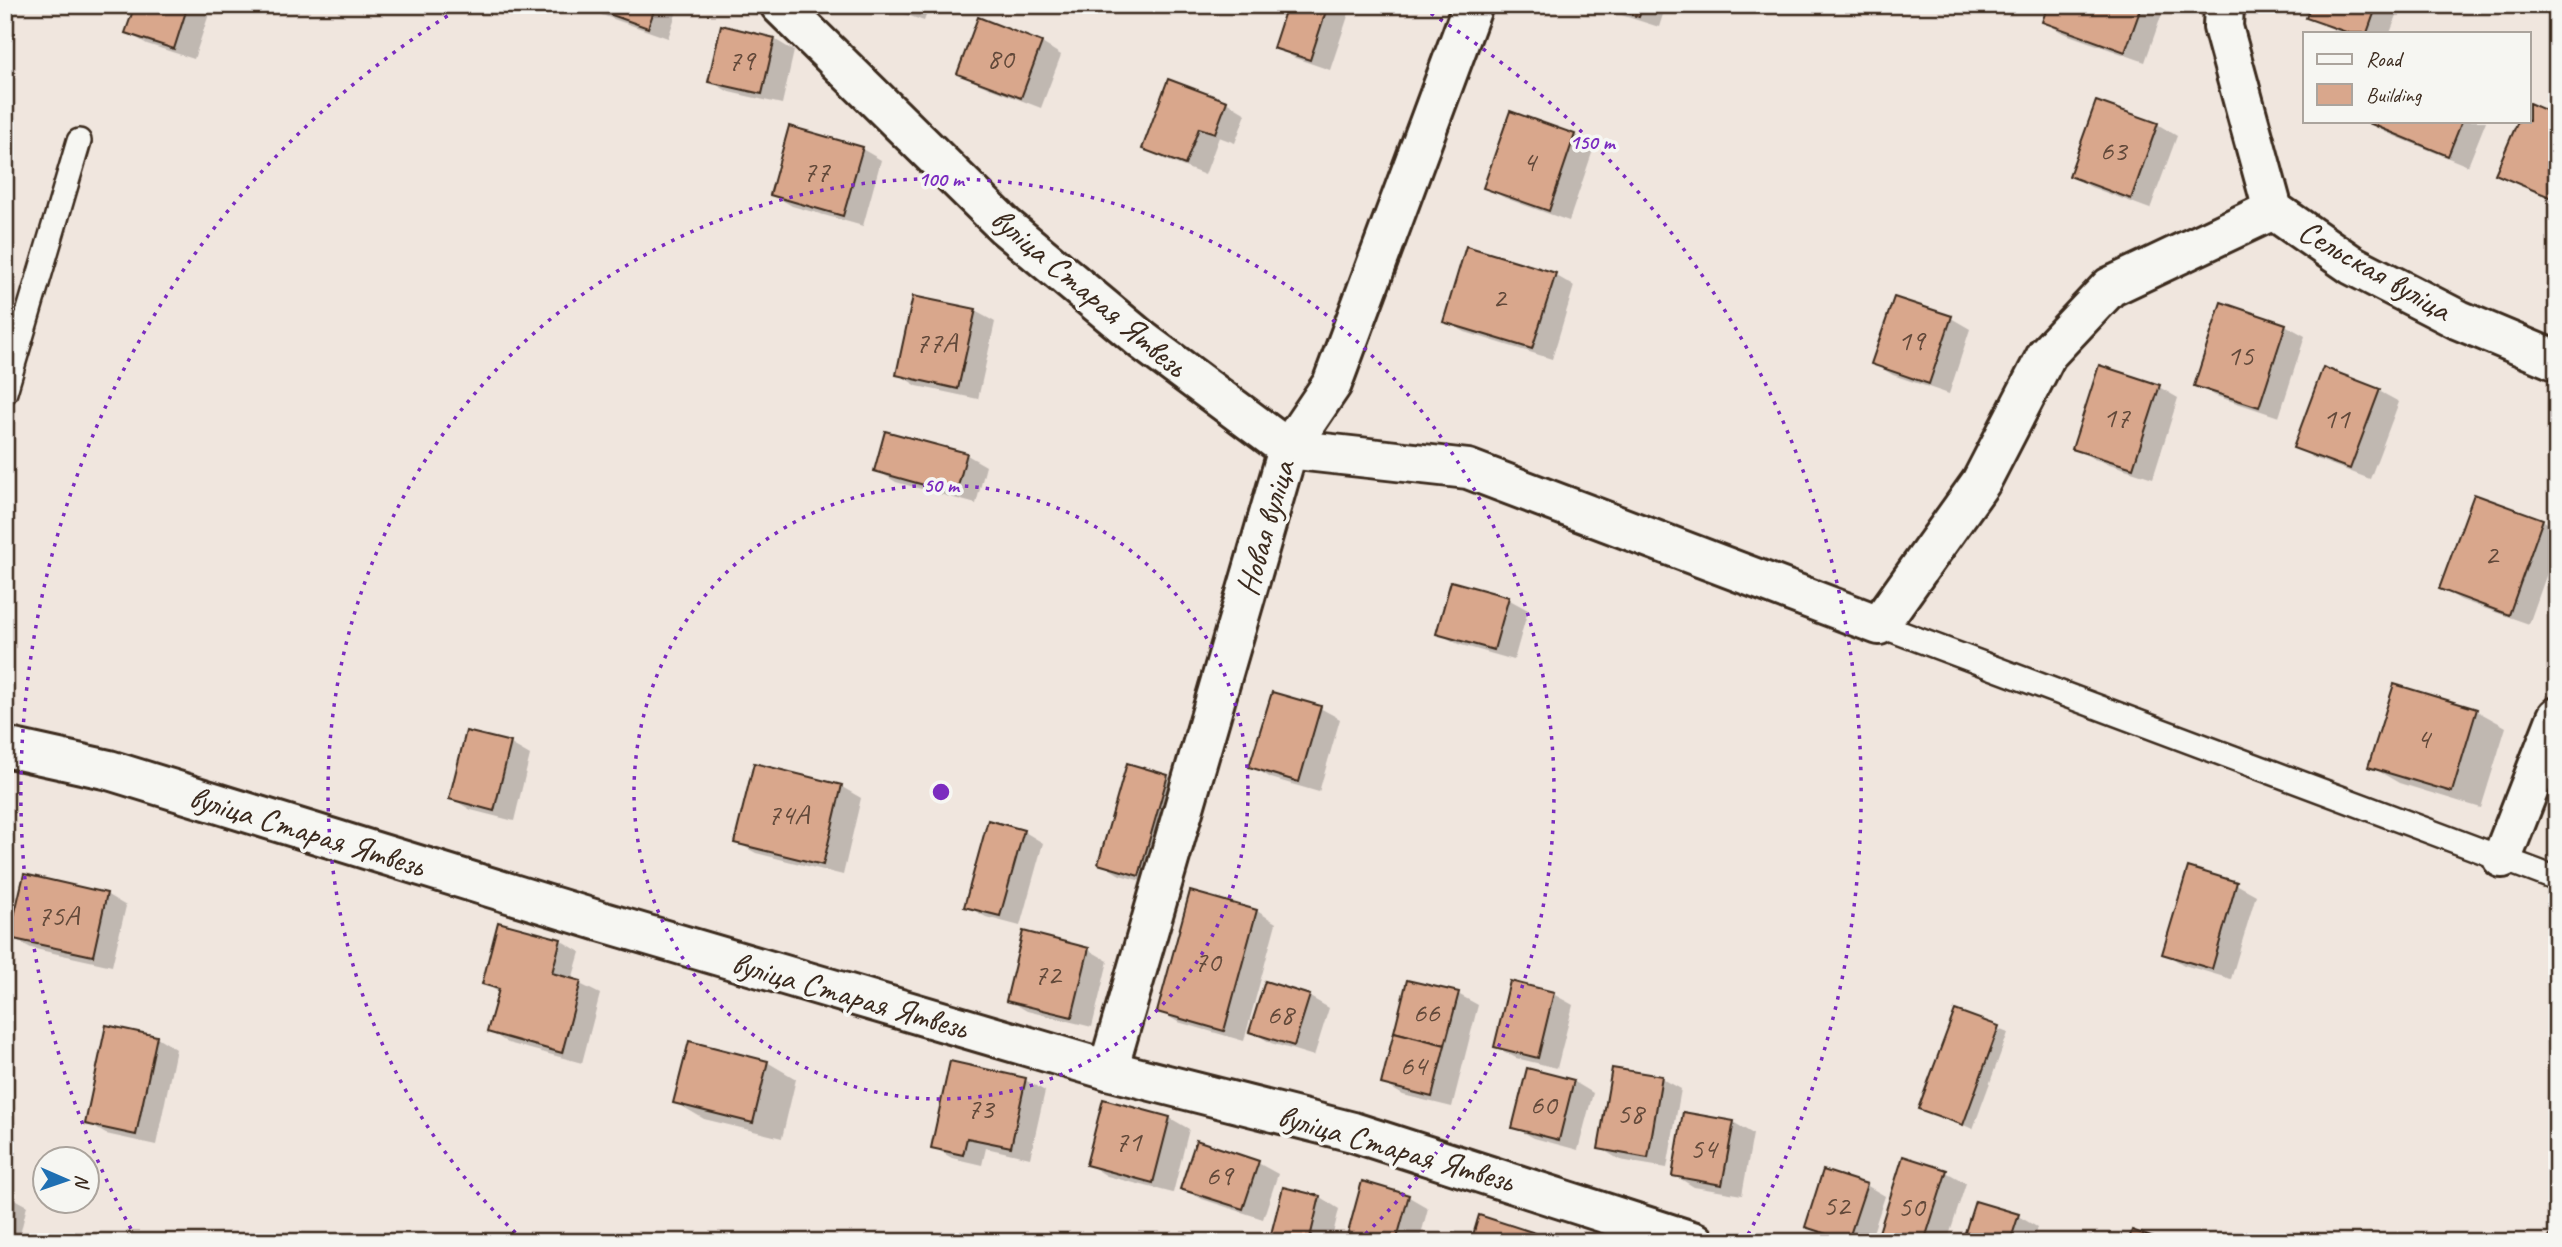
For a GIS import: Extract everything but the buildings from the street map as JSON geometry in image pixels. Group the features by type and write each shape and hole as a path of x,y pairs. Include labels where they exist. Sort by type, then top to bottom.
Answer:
{"street":[{"name":"вуліца Старая Ятвезь","path":"780,5 1005,226 1143,341 1288,449"},
{"name":"Новая вуліца","path":"1108,1070 1288,449 1332,384 1473,5"},
{"name":"Сельская вуліца","path":"2224,5 2222,27 2273,210 2352,265 2459,320 2557,361"},
{"path":"1288,449 1468,469 1879,625 1981,482 2047,354 2110,287 2273,210"},
{"path":"2502,859 2557,717"},
{"name":"вуліца Старая Ятвезь","path":"5,747 109,770 600,921 1108,1070 1353,1132 1696,1242"}],"lane":[{"path":"5,392 79,141"},
{"path":"1879,625 2557,879"}]}
